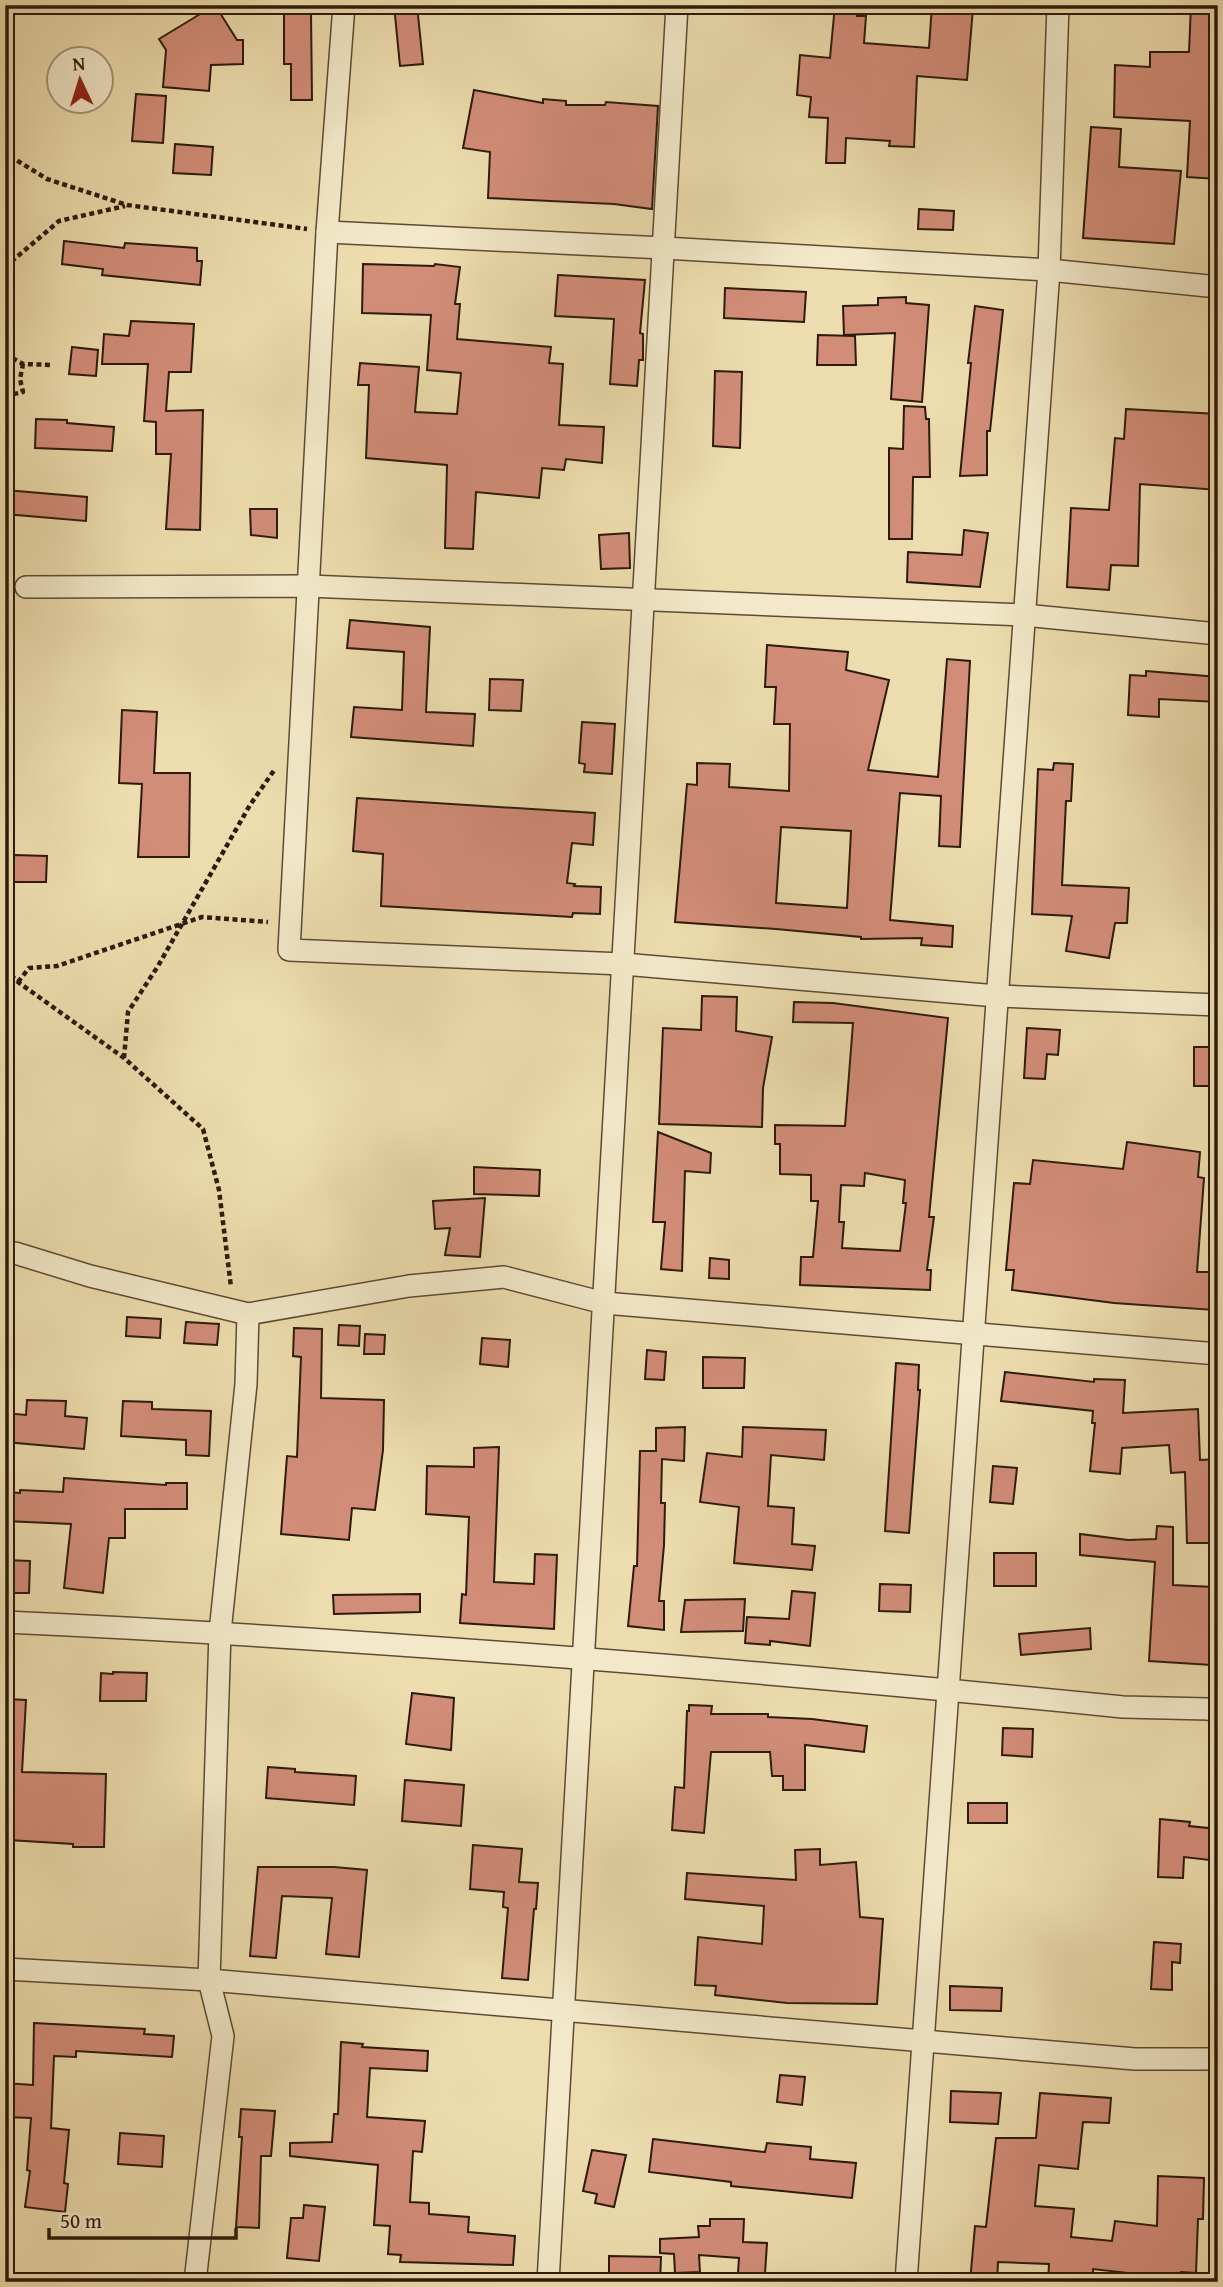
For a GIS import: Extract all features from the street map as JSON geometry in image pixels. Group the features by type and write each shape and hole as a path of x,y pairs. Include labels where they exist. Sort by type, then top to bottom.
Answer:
{"street":[{"path":"344,5 327,232 289,950 623,964 997,996 1218,1005"},
{"path":"548,2282 677,5"},
{"path":"906,2282 1049,270 1058,5"},
{"path":"327,232 1049,270 1218,287"},
{"path":"26,587 308,586 1024,615 1218,634"},
{"path":"5,1255 15,1253 90,1276 248,1314 409,1286 504,1277 604,1303 1218,1354"},
{"path":"195,2282 223,2036 209,1980 220,1632 246,1384 248,1314"},
{"path":"5,1622 220,1632 583,1657 1123,1707 1214,1708"},
{"path":"5,1969 209,1980 1135,2059 1218,2059"}],"path":[{"path":"5,149 13,158 47,179 127,205 327,232"},
{"path":"5,267 59,220 127,205"},
{"path":"5,354 23,364 54,365"},
{"path":"5,396 23,392 20,379 23,364"},
{"path":"124,1058 128,1012 158,966 250,805 279,762"},
{"path":"18,982 29,968 57,966 202,917 273,922 290,929"},
{"path":"5,968 18,982 124,1058 202,1129 219,1190 232,1294 248,1314"}],"building":[{"path":"215,5 237,40 243,40 243,64 211,65 209,91 163,87 166,50 159,39"},
{"path":"394,5 417,5 423,64 400,66"},
{"path":"835,5 858,5 857,16 866,16 864,43 929,48 932,5 973,8 967,80 917,76 914,147 889,146 890,141 846,138 845,163 826,163 828,118 809,117 811,97 797,95 800,55 830,58"},
{"path":"1191,5 1218,5 1218,179 1187,177 1190,121 1114,117 1115,65 1150,67 1150,52 1189,52"},
{"path":"284,11 311,11 312,100 291,100 291,64 284,64"},
{"path":"474,90 543,103 543,99 566,101 566,105 605,105 606,102 658,106 652,209 614,204 488,198 490,152 463,148"},
{"path":"136,94 166,96 163,143 132,141"},
{"path":"1091,127 1121,129 1119,167 1181,171 1174,244 1083,238"},
{"path":"175,144 213,147 211,175 173,173"},
{"path":"919,209 954,211 953,230 918,229"},
{"path":"64,241 124,248 125,243 197,248 197,261 202,261 200,285 102,275 103,269 62,264"},
{"path":"363,264 435,264 460,267 455,304 460,304 457,339 551,347 549,363 563,364 559,425 604,427 602,463 566,459 564,470 542,468 539,498 476,492 473,549 445,548 447,465 366,458 369,385 358,385 360,363 419,367 415,412 457,414 461,373 427,370 431,315 362,313"},
{"path":"558,275 645,280 640,333 643,334 643,360 639,360 637,386 610,384 614,319 555,316"},
{"path":"725,288 806,292 804,322 724,318"},
{"path":"906,297 906,303 929,305 922,402 891,399 895,333 844,335 843,306 878,305 878,298"},
{"path":"975,306 1003,310 990,431 987,431 987,475 960,476 971,363 968,363"},
{"path":"131,321 194,324 191,372 169,372 166,411 203,410 200,530 166,529 171,454 156,454 156,422 144,421 148,364 102,364 104,334 129,336"},
{"path":"818,335 855,336 856,365 817,365"},
{"path":"72,347 98,350 96,376 69,374"},
{"path":"715,371 742,372 740,448 713,446"},
{"path":"904,406 925,407 926,419 929,419 930,477 913,477 912,539 889,539 889,448 903,449"},
{"path":"1126,409 1218,414 1218,490 1140,484 1138,566 1111,565 1109,590 1067,587 1071,508 1109,510 1115,438 1124,439"},
{"path":"36,419 67,420 67,423 114,427 112,451 35,448"},
{"path":"5,490 87,497 86,521 5,514"},
{"path":"250,509 277,509 277,538 251,535"},
{"path":"964,530 988,533 980,587 907,582 908,552 962,555"},
{"path":"629,533 630,568 601,569 599,535"},
{"path":"350,620 430,627 426,712 475,714 473,746 351,737 354,707 402,710 404,652 347,648"},
{"path":"767,645 848,652 846,670 889,680 868,770 938,777 947,659 970,661 960,847 939,846 941,796 900,793 890,920 953,926 952,947 921,945 922,938 861,939 776,929 675,922 687,784 697,785 697,763 730,764 729,787 789,791 790,724 774,724 776,687 765,687","holes":["781,827 851,831 847,908 776,903"]},
{"path":"1146,671 1218,677 1218,702 1159,699 1159,717 1128,715 1130,675 1146,676"},
{"path":"490,679 523,680 521,711 489,710"},
{"path":"122,710 157,712 154,773 190,773 189,857 138,857 142,784 119,783"},
{"path":"582,722 615,724 612,774 584,772 585,764 579,763"},
{"path":"1054,763 1073,764 1071,801 1066,801 1062,885 1129,888 1127,923 1115,923 1109,958 1066,951 1072,916 1032,914 1038,769 1053,770"},
{"path":"357,798 595,813 593,845 572,843 567,883 575,884 574,886 601,887 600,914 573,913 572,917 381,906 383,854 353,851"},
{"path":"14,855 47,856 46,882 14,882"},
{"path":"702,996 737,997 736,1031 772,1037 763,1088 762,1127 659,1124 663,1028 701,1030"},
{"path":"794,1002 833,1003 948,1018 929,1217 934,1217 927,1270 931,1270 930,1290 800,1285 801,1257 813,1257 818,1201 811,1201 811,1175 780,1174 780,1144 775,1144 775,1125 845,1126 853,1023 793,1022","holes":["865,1173 905,1180 903,1203 906,1203 900,1251 842,1248 844,1222 839,1222 841,1185 864,1186"]},
{"path":"1027,1028 1060,1030 1058,1055 1047,1054 1045,1079 1024,1078"},
{"path":"1194,1047 1218,1047 1218,1086 1194,1086"},
{"path":"658,1132 711,1153 710,1173 685,1171 682,1271 661,1269 665,1222 653,1222"},
{"path":"1127,1142 1200,1152 1198,1177 1204,1178 1197,1272 1216,1272 1214,1310 1114,1303 1012,1290 1014,1270 1006,1270 1014,1183 1030,1184 1033,1160 1123,1169"},
{"path":"474,1167 540,1170 539,1196 474,1194"},
{"path":"485,1198 480,1257 445,1255 450,1228 435,1229 433,1201"},
{"path":"710,1258 729,1260 729,1279 709,1278"},
{"path":"127,1317 161,1319 160,1338 126,1336"},
{"path":"186,1322 219,1324 217,1345 184,1343"},
{"path":"339,1325 360,1326 359,1346 338,1345"},
{"path":"294,1328 322,1329 321,1398 384,1400 383,1450 375,1510 352,1508 349,1540 281,1534 287,1456 297,1457 301,1357 293,1356"},
{"path":"365,1334 385,1335 384,1354 364,1354"},
{"path":"482,1338 510,1340 508,1367 480,1364"},
{"path":"647,1350 666,1352 664,1380 645,1379"},
{"path":"703,1357 745,1358 744,1388 703,1388"},
{"path":"896,1363 919,1365 920,1390 909,1533 885,1531"},
{"path":"1005,1372 1094,1382 1094,1379 1125,1380 1123,1413 1198,1409 1200,1460 1218,1459 1218,1543 1187,1543 1185,1472 1171,1473 1169,1445 1122,1448 1120,1474 1090,1471 1095,1423 1092,1423 1093,1411 1001,1401"},
{"path":"27,1400 66,1401 65,1416 87,1418 84,1449 5,1442 5,1413 26,1415"},
{"path":"123,1401 152,1402 152,1409 211,1411 209,1456 186,1455 186,1440 121,1436"},
{"path":"685,1427 684,1461 662,1459 661,1503 665,1503 659,1601 664,1601 664,1630 628,1626 634,1566 637,1566 640,1451 656,1451 656,1428"},
{"path":"743,1427 826,1430 824,1460 771,1455 768,1506 794,1508 792,1544 815,1546 812,1570 734,1563 739,1507 700,1502 707,1453 742,1457"},
{"path":"499,1447 494,1582 534,1584 535,1554 557,1555 554,1629 460,1623 462,1594 466,1595 469,1517 426,1514 427,1466 474,1467 474,1448"},
{"path":"993,1466 1017,1468 1013,1504 990,1502"},
{"path":"64,1478 166,1485 187,1483 187,1509 125,1509 125,1538 109,1538 103,1593 64,1588 71,1524 5,1521 5,1492 63,1492"},
{"path":"1157,1526 1173,1527 1173,1585 1213,1587 1211,1665 1149,1661 1155,1562 1080,1555 1080,1534 1128,1540 1156,1539"},
{"path":"994,1553 1036,1553 1036,1586 994,1586"},
{"path":"5,1560 30,1561 29,1593 5,1593"},
{"path":"880,1584 911,1585 910,1612 879,1611"},
{"path":"792,1591 815,1593 810,1646 770,1641 770,1645 745,1643 747,1617 789,1619"},
{"path":"420,1594 420,1612 334,1614 333,1595"},
{"path":"745,1599 743,1631 681,1632 685,1600"},
{"path":"1090,1628 1091,1649 1021,1655 1019,1634"},
{"path":"101,1673 147,1673 146,1701 100,1701"},
{"path":"412,1693 454,1698 451,1750 406,1744"},
{"path":"7,1699 26,1700 22,1772 106,1774 104,1847 73,1847 73,1844 9,1840 12,1783 5,1783"},
{"path":"689,1705 712,1706 711,1714 768,1714 768,1717 867,1726 864,1752 805,1745 805,1790 783,1790 783,1776 772,1776 770,1752 711,1752 704,1833 672,1830 675,1787 684,1788"},
{"path":"1003,1728 1033,1729 1032,1757 1002,1755"},
{"path":"268,1767 295,1769 295,1772 356,1776 354,1805 266,1798"},
{"path":"405,1780 464,1785 461,1826 402,1821"},
{"path":"968,1803 1007,1803 1007,1823 968,1823"},
{"path":"1160,1819 1190,1822 1189,1826 1218,1829 1218,1861 1184,1857 1183,1878 1158,1877"},
{"path":"473,1845 522,1849 519,1882 538,1883 528,1980 502,1978 508,1908 503,1907 504,1892 470,1889"},
{"path":"820,1849 820,1865 856,1862 860,1917 883,1919 877,2004 787,2003 715,1995 716,1986 695,1985 698,1937 762,1944 764,1906 685,1899 687,1873 796,1880 795,1850"},
{"path":"258,1867 367,1870 359,1957 326,1954 332,1898 282,1896 276,1958 250,1956"},
{"path":"1154,1942 1181,1944 1180,1963 1172,1962 1172,1990 1151,1989"},
{"path":"950,1986 1002,1988 1001,2011 950,2010"},
{"path":"34,2023 145,2029 144,2034 174,2036 172,2057 76,2051 76,2057 54,2056 51,2128 69,2130 64,2183 68,2184 65,2212 25,2207 30,2171 27,2170 31,2118 5,2117 5,2083 33,2085"},
{"path":"341,2042 363,2044 362,2047 428,2051 427,2071 370,2068 367,2117 425,2121 422,2152 413,2151 410,2202 429,2203 429,2214 469,2217 468,2232 515,2236 513,2265 400,2262 401,2255 388,2254 390,2226 374,2225 378,2165 290,2156 290,2143 332,2142 334,2114 338,2114"},
{"path":"780,2075 805,2077 802,2105 777,2102"},
{"path":"951,2091 1001,2093 998,2124 950,2122"},
{"path":"1040,2093 1111,2098 1109,2123 1083,2122 1078,2169 1039,2165 1035,2206 1074,2209 1071,2237 1112,2241 1115,2221 1157,2226 1158,2176 1204,2178 1203,2219 1198,2219 1196,2273 1181,2272 1181,2279 1093,2269 1093,2282 1048,2282 1049,2264 998,2262 997,2282 970,2282 975,2226 986,2227 996,2138 1036,2138"},
{"path":"241,2109 275,2111 271,2156 261,2156 259,2228 236,2227 242,2137 239,2137"},
{"path":"120,2133 164,2136 162,2167 118,2164"},
{"path":"653,2139 765,2152 767,2143 811,2147 810,2159 856,2163 852,2198 731,2186 731,2182 649,2172"},
{"path":"592,2150 626,2155 614,2207 595,2203 597,2194 583,2191"},
{"path":"304,2205 325,2207 319,2261 287,2258 291,2218 303,2218"},
{"path":"710,2219 744,2219 743,2242 767,2243 765,2274 738,2273 739,2258 699,2255 700,2272 675,2273 674,2254 660,2253 660,2239 699,2237 698,2226 710,2226"},
{"path":"609,2256 661,2257 660,2282 609,2282"}]}
